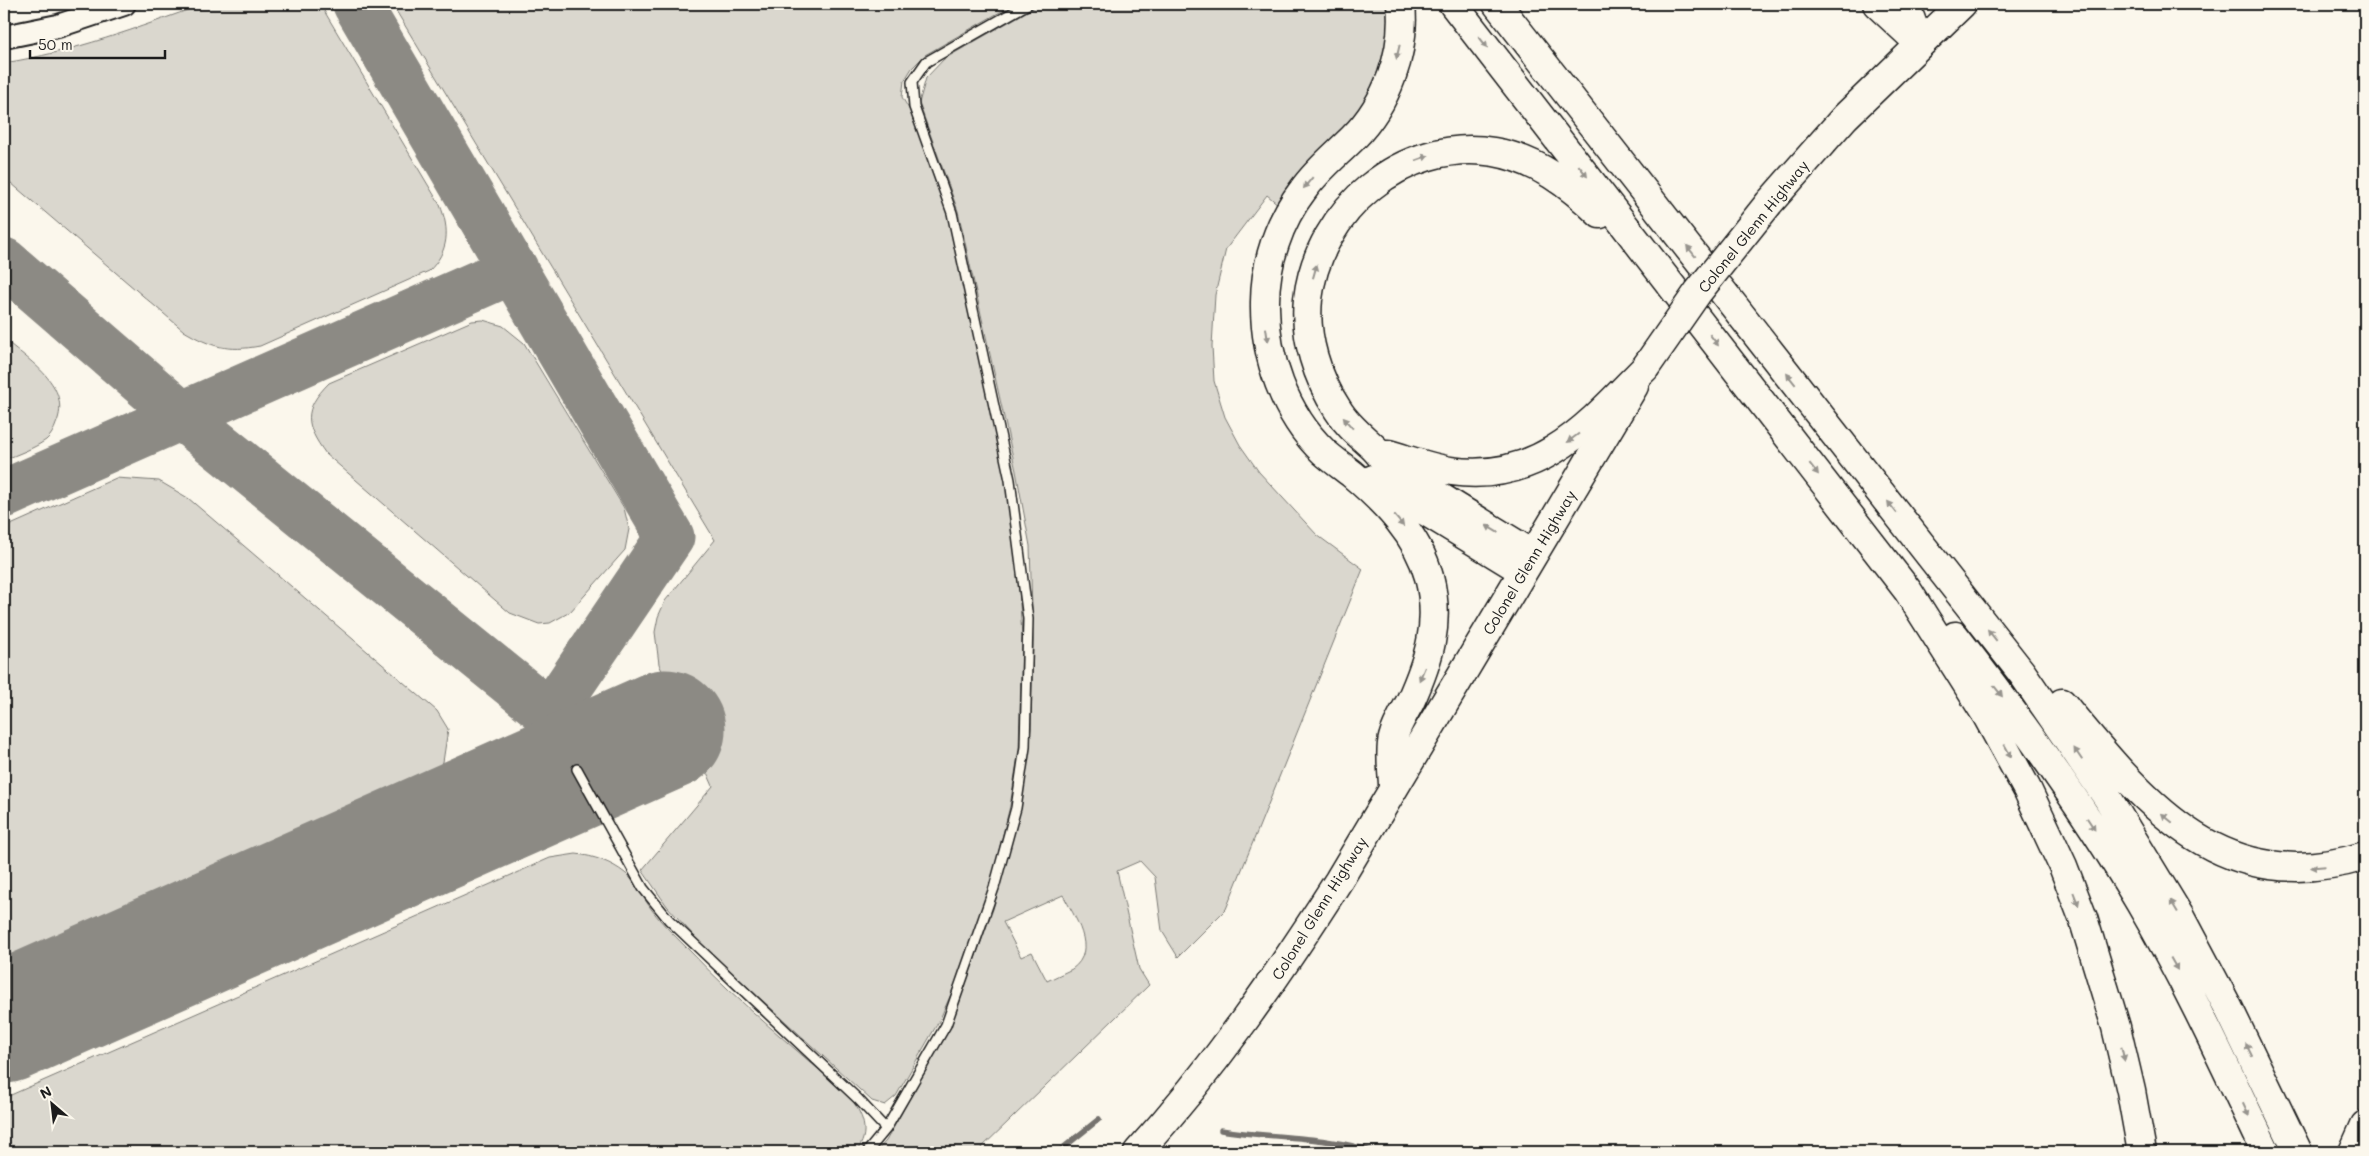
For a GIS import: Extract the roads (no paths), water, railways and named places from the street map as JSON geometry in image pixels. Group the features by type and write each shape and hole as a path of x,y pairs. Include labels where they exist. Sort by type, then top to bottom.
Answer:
{"main road":[{"path":"1393,787 1393,739 1430,652 1434,614 1432,595 1422,556 1398,519 1352,474 1336,463 1311,438 1284,394 1269,348 1266,329 1266,286 1276,241 1292,205 1314,175 1354,137 1380,100 1391,78 1402,30 1401,4"},
{"path":"1453,4 1908,591 2008,752 2063,866 2083,918 2110,1001 2131,1091 2142,1152"},
{"path":"1877,4 1920,44"},
{"path":"1905,4 1920,44"},
{"name":"Colonel Glenn Highway","path":"1138,1152 1208,1072 1265,994 1339,880 1645,368 1698,292 1769,203 1845,117 1962,4"},
{"path":"1503,10 2022,673 2107,797 2179,915 2228,1007 2298,1152"},
{"path":"1528,563 1392,468 1338,411 1326,390 1313,356 1309,337 1308,299 1318,257 1328,237 1352,203 1379,180 1407,164 1447,151 1494,152 1521,159 1566,184 1603,217 1642,246"},
{"path":"1376,450 1434,468 1452,471 1472,473 1511,468 1550,453 1571,440 1589,425 1645,368"},
{"path":"1352,474 1366,476 1528,563"},
{"path":"1908,591 1930,603 2025,726 2109,852 2178,971 2266,1152"},
{"path":"2022,673 2044,681 2106,756 2143,795 2180,829 2201,842 2244,860 2286,867 2328,866 2365,856"},
{"path":"2353,1152 2365,1125"}],"street":[{"path":"4,37 58,26 124,4"}],"lane":[{"path":"867,1152 886,1129 946,1025 994,888 1016,808 1026,747 1028,619 1010,480 952,213 914,107 912,82 926,62 1028,4"},
{"path":"577,769 644,888 660,909 858,1099 886,1129"}],"waterway":[{"path":"1058,1152 1099,1119"},
{"path":"1221,1130 1318,1140 1374,1152"}]}
